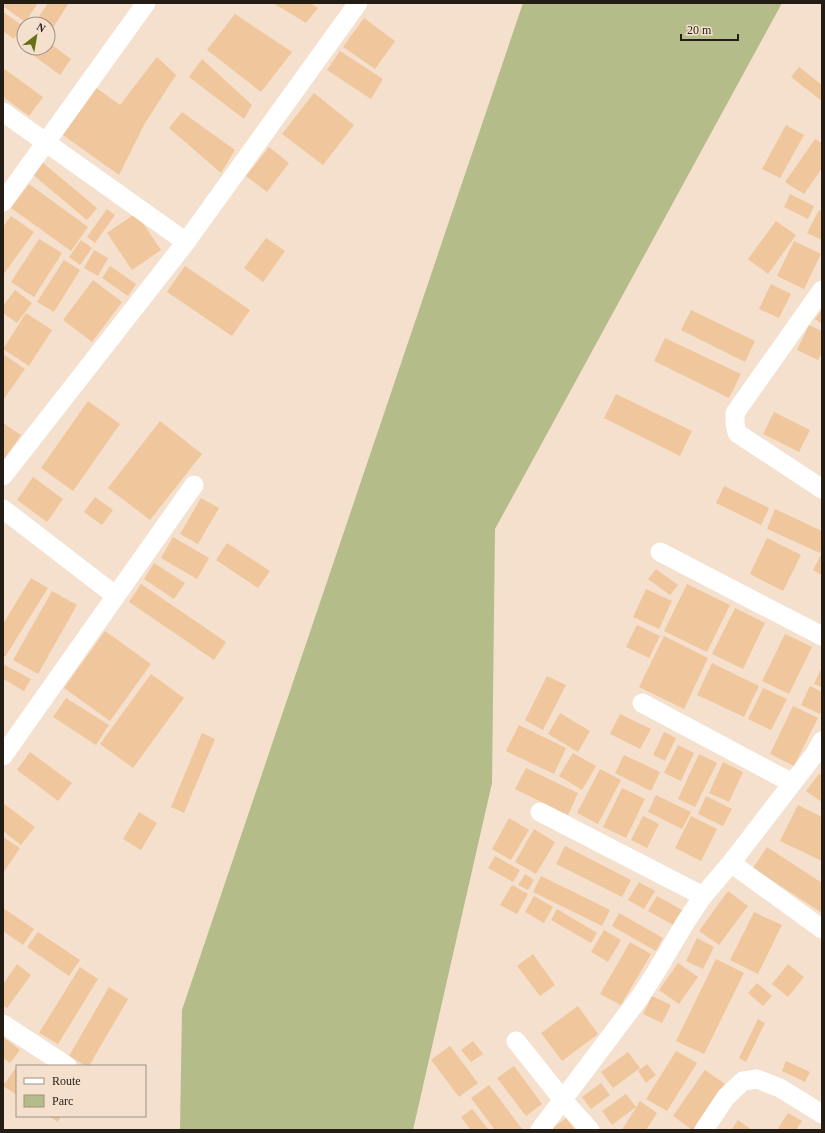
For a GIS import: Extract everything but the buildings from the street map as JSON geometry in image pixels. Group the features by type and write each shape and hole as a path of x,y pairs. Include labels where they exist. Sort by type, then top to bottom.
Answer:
{"street":[{"path":"3,202 146,3"},
{"path":"3,476 186,242 358,3"},
{"path":"3,112 186,242"},
{"path":"822,290 735,413 735,423 737,433 822,489"},
{"path":"3,756 194,485"},
{"path":"3,509 116,596"},
{"path":"660,552 822,636"},
{"path":"642,703 792,783"},
{"path":"540,1130 640,997 703,896 731,863 792,783 819,752"},
{"path":"540,812 703,896"},
{"path":"731,863 822,929"},
{"path":"3,1024 65,1065"},
{"path":"516,1041 563,1100 590,1130"},
{"path":"704,1130 726,1097 737,1086 743,1081 757,1079 780,1088 822,1114"}],"green space":[{"path":"523,3 782,3 495,529 492,783 413,1130 180,1130 182,1010"}]}
